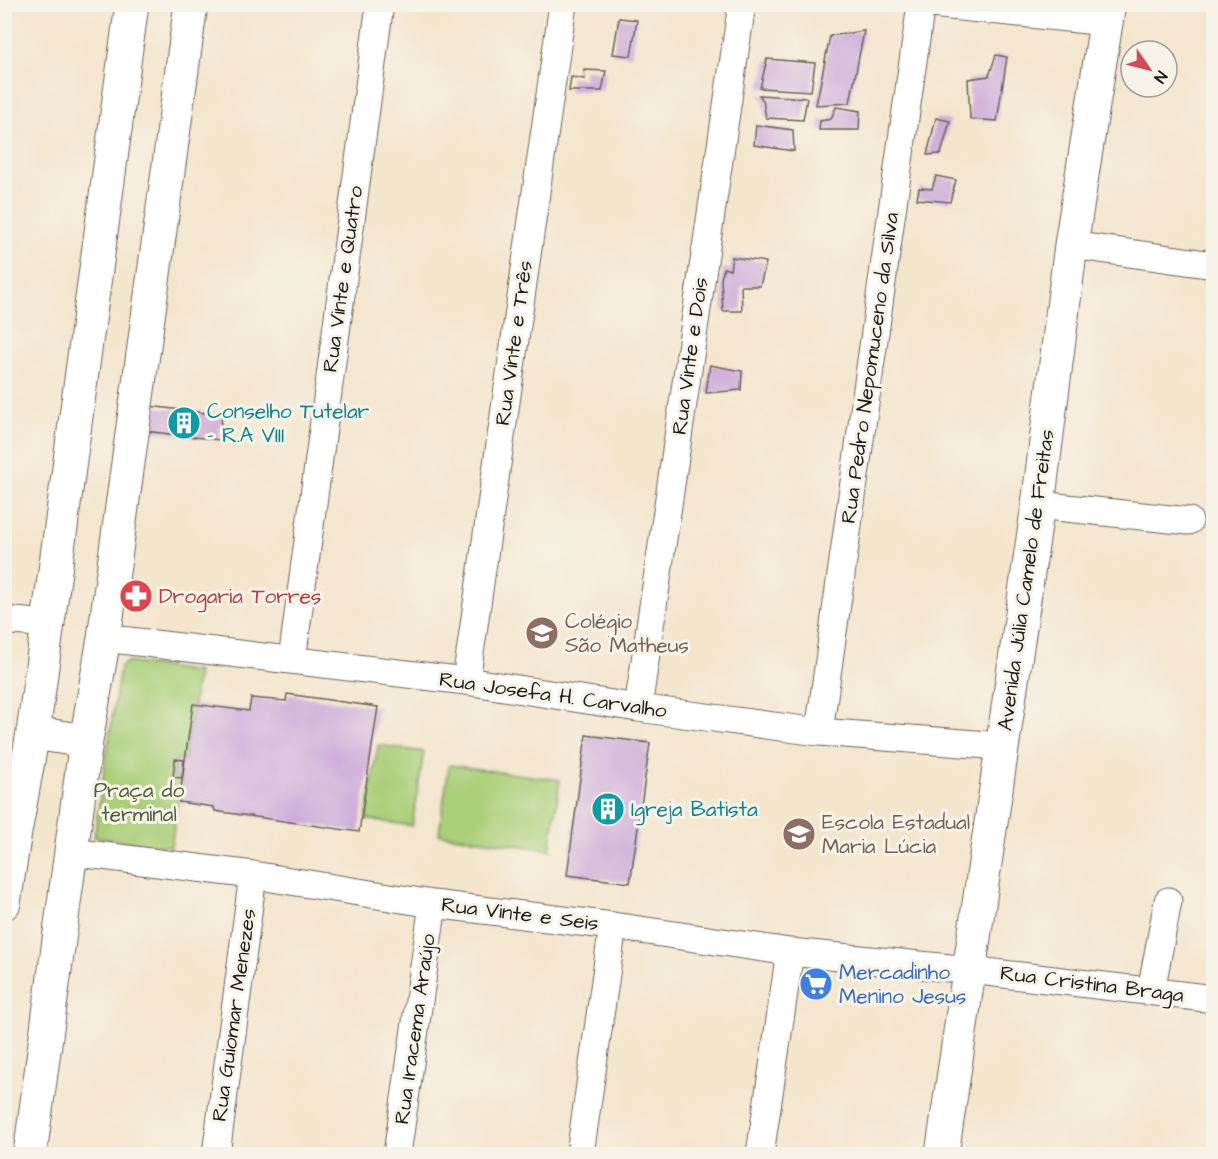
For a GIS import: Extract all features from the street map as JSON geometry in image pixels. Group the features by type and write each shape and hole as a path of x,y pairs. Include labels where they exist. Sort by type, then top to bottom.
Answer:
{"street":[{"path":"4,903 9,837 33,733 132,4"},
{"path":"30,1155 70,852 104,638 191,4"},
{"name":"Rua Vinte e Quatro","path":"292,660 380,4"},
{"name":"Rua Vinte e Três","path":"466,681 563,4"},
{"name":"Rua Vinte e Dois","path":"638,708 742,4"},
{"name":"Rua Pedro Nepomuceno da Silva","path":"819,732 921,4"},
{"path":"931,4 1108,13"},
{"name":"Avenida Júlia Camelo de Freitas","path":"942,1155 1038,505 1071,245 1108,13"},
{"path":"1071,245 1214,265"},
{"path":"1038,505 1189,521"},
{"path":"4,620 47,624"},
{"name":"Rua Josefa H. Carvalho","path":"104,638 466,681 638,708 819,732 1002,746"},
{"path":"33,733 86,741"},
{"name":"Rua Vinte e Seis","path":"70,852 253,875 433,904 613,926 790,952 970,970"},
{"name":"Rua Guiomar Menezes","path":"216,1155 253,875"},
{"path":"1151,990 1168,901"},
{"name":"Rua Iracema Araújo","path":"398,1155 433,904"},
{"path":"580,1155 613,926"},
{"path":"760,1155 790,952"},
{"name":"Rua Cristina Braga","path":"970,970 1214,999"}],"green space":[{"name":"Praça do terminal","path":"127,662 198,672 184,760 175,759 173,777 182,778 171,847 94,837 120,667"},
{"path":"378,745 424,752 412,826 366,819"},
{"path":"449,765 560,780 550,850 439,834"}],"building":[{"path":"619,18 637,20 631,56 613,54"},
{"path":"864,31 850,103 816,105 830,36"},
{"path":"996,55 1007,57 997,121 970,119 968,79 989,76"},
{"path":"767,59 815,63 811,91 760,88"},
{"path":"584,70 606,71 602,91 569,91 571,77 585,79"},
{"path":"759,95 807,98 803,120 766,118 763,100"},
{"path":"836,107 860,111 859,130 819,130 820,121 831,119"},
{"path":"936,118 950,121 941,154 927,155"},
{"path":"756,125 793,130 794,151 754,145"},
{"path":"936,176 956,180 950,202 917,199 919,188 932,189"},
{"path":"732,257 766,262 760,286 741,286 742,311 723,311 721,279 724,268 730,270"},
{"path":"710,365 742,371 741,390 706,393"},
{"name":"Conselho Tutelar - R.A VIII","path":"149,406 222,415 219,440 145,431"},
{"path":"287,694 378,707 359,832 215,811 214,807 179,802 193,704 249,711 251,698 286,701"},
{"name":"Igreja Batista","path":"586,735 650,743 630,883 567,875"},
{"path":"175,759 184,760 182,778 173,777"}],"place":[{"name":"Conselho Tutelar - R.A VIII","path":"184,423"},
{"name":"Drogaria Torres","path":"136,596"},
{"name":"Colégio São Matheus","path":"542,633"},
{"name":"Igreja Batista","path":"608,809"},
{"name":"Escola Estadual Maria Lúcia","path":"799,834"},
{"name":"Mercadinho Menino Jesus","path":"816,984"}]}
